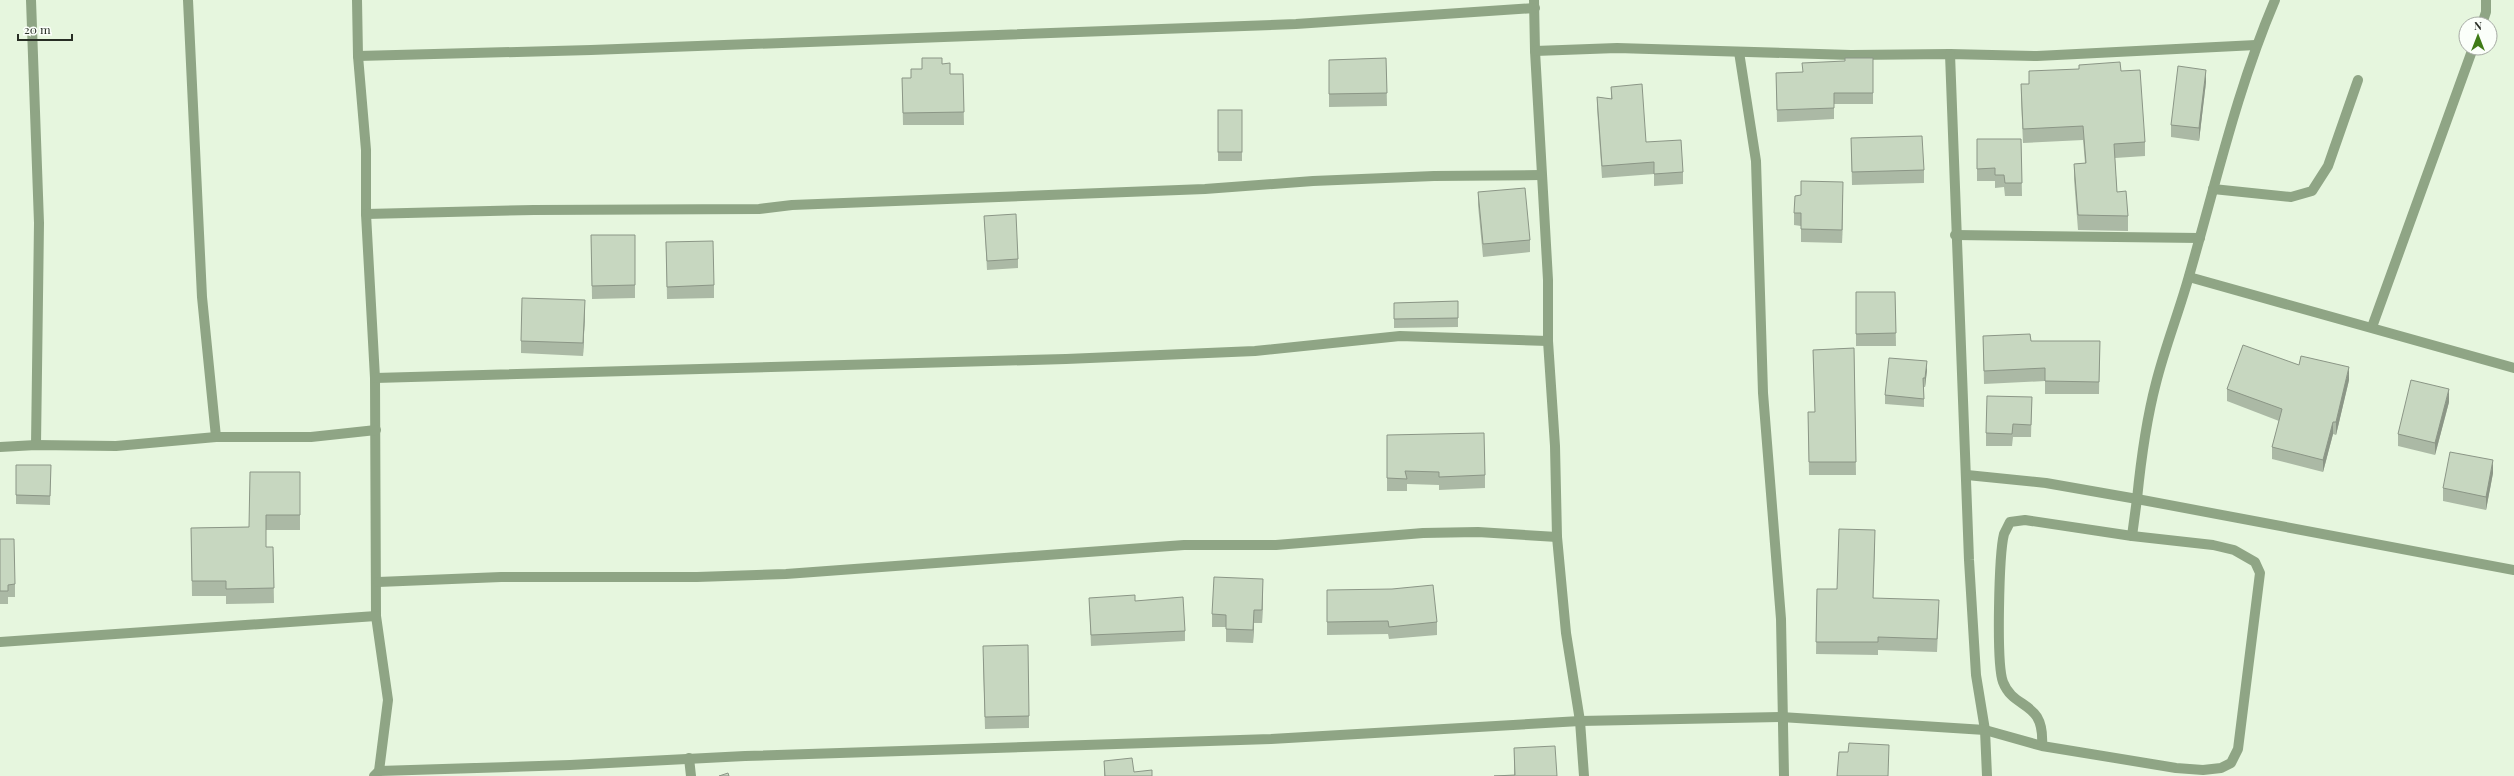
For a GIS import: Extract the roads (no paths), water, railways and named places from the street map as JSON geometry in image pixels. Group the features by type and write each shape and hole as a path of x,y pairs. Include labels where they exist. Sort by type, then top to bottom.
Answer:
{"street":[{"path":"30,0 39,222 36,445"},
{"path":"188,0 202,297 216,437"},
{"path":"357,0 358,56 366,150 366,214 375,378 378,582 376,616 388,700 377,773 570,765 689,758 1271,738 1580,721 1781,717 1985,730 2042,746 2176,768 2204,770 2231,763 2236,756 2260,573 2255,562 2234,550 2212,545 2132,536 2025,520 2010,522 2004,534 2001,558 1999,654 2004,682 2009,691 2035,712 2041,725 2042,746"},
{"path":"2132,536 2145,431 2156,381 2189,277 2231,120 2256,45 2275,0"},
{"path":"2485,16 2486,0"},
{"path":"358,56 591,50 1296,24 1535,4 1534,50 1548,280 1548,342 1555,446 1557,537 1566,633 1580,721 1584,776"},
{"path":"1534,50 1617,48 1851,55 1950,54 2037,56 2256,45"},
{"path":"1739,52 1756,161 1763,393 1781,619 1781,717 1784,776"},
{"path":"1950,54 1955,235 1967,475 1969,560 1976,675 1985,730 1987,776"},
{"path":"2372,326 2470,56"},
{"path":"2213,189 2292,197 2312,191 2328,166 2358,80"},
{"path":"366,214 534,210 759,209 792,206 1205,189 1313,181 1434,176 1541,176"},
{"path":"1955,235 2200,238"},
{"path":"2189,277 2372,326 2514,368"},
{"path":"375,378 1066,360 1255,351 1400,336 1548,342"},
{"path":"0,447 36,445 116,446 216,437 311,437 376,430"},
{"path":"1967,475 2046,483 2136,498 2514,570"},
{"path":"378,582 501,577 697,577 786,574 1184,545 1276,545 1423,533 1485,532 1557,537"},
{"path":"0,642 376,616"},
{"path":"689,758 691,776"}]}
